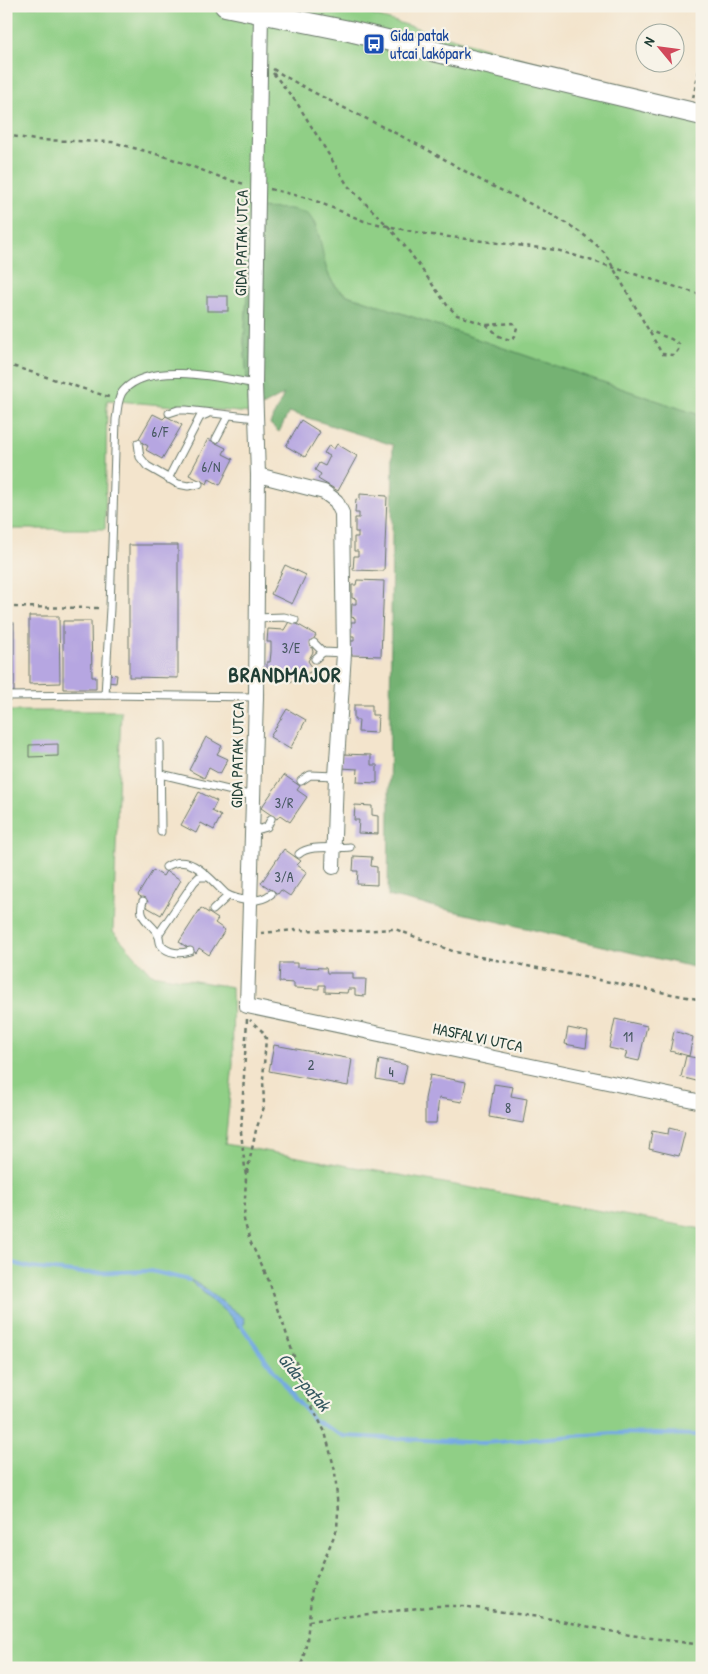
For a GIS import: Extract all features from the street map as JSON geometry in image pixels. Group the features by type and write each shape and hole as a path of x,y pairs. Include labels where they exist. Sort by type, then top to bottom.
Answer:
{"main road":[{"path":"225,6 349,31 696,114"}],"street":[{"name":"GIDA PATAK UTCA","path":"247,1012 256,697 258,475 256,384 261,12"},
{"path":"258,475 324,492 332,497 340,506 342,513 344,653 336,776 333,867"},
{"name":"HASFALVI UTCA","path":"247,1012 702,1102"}],"lane":[{"path":"105,695 110,608 116,420 119,400 124,390 135,383 147,377 162,374 193,374 256,384"},
{"path":"169,413 178,410 256,418"},
{"path":"168,479 200,417 209,413"},
{"path":"216,438 228,416"},
{"path":"138,443 138,453 143,462 168,479 184,486 199,484"},
{"path":"256,618 284,617 295,620"},
{"path":"314,642 323,652"},
{"path":"315,658 323,652 344,653"},
{"path":"6,696 256,697"},
{"path":"160,743 161,832"},
{"path":"161,774 253,796"},
{"path":"301,781 310,775 336,776"},
{"path":"253,832 267,827 271,819"},
{"path":"299,854 312,847 335,849 350,847"},
{"path":"166,868 174,864 191,863 198,867 228,896 250,901 264,898 271,894"},
{"path":"158,935 194,882 199,877 207,877"},
{"path":"213,910 228,896"},
{"path":"143,901 142,915 158,935 161,944 166,950 182,954 190,951"}],"path":[{"path":"696,114 702,57"},
{"path":"261,62 277,77 297,103 348,186 388,226 457,316 487,326 499,336 510,340 515,336 517,327 513,324 487,326"},
{"path":"261,62 300,86 425,148 482,181 538,208 593,241 613,267 662,354 674,355 678,350 679,344 650,331"},
{"path":"6,135 35,140 112,142 167,157 228,180 311,199 364,221 435,236 557,250 702,295"},
{"path":"6,364 119,400"},
{"path":"6,607 110,608"},
{"path":"249,934 295,930 358,931 396,929 455,952 702,1000"},
{"path":"247,1012 242,1132 246,1177 244,1220 250,1241 269,1282 302,1384 325,1432 335,1471 338,1512 337,1529 312,1588 309,1622 301,1668"},
{"path":"246,1177 256,1130 264,1108 263,1079 266,1038 247,1012"},
{"path":"309,1622 436,1606 462,1606 546,1618 702,1645"}],"green space":[{"path":"6,6 329,6 362,12 702,111 702,416 348,295 338,288 326,270 315,223 253,208 244,342 250,413 107,400 105,529 6,529"},
{"path":"253,208 291,209 307,213 319,237 329,275 335,286 345,294 702,416 702,969 388,896 393,445 289,412 279,432 270,424 284,394 250,413 244,342"},
{"path":"6,711 121,711 113,931 151,974 232,987 233,1064 225,1144 702,1229 702,1668 6,1668"}],"water":[{"path":"187,1278 200,1285 244,1318 245,1323 239,1328 231,1317"}],"building":[{"path":"207,296 228,296 228,311 207,311"},
{"path":"153,414 163,419 166,416 182,425 162,459 146,450 148,446 138,440"},
{"path":"301,420 320,432 305,457 286,446"},
{"path":"208,439 226,448 223,454 233,459 220,485 209,479 207,484 189,475"},
{"path":"337,444 357,456 338,491 318,479 321,474 315,470 319,463 325,466 330,456 324,453 329,445 334,449"},
{"path":"360,494 387,496 384,571 353,570 354,556 358,556 358,551 354,551 354,537 358,537 358,532 355,532 355,518 359,518 359,513 355,513 356,499 360,500"},
{"path":"129,545 178,545 178,678 129,677"},
{"path":"285,565 306,575 292,604 271,594"},
{"path":"357,580 384,581 381,656 350,655 350,641 354,641 354,636 350,636 351,622 355,622 355,618 351,617 352,604 356,604 356,599 352,598 352,585 356,585"},
{"path":"29,616 59,616 60,683 29,684"},
{"path":"290,620 316,635 311,644 313,652 308,661 314,670 290,682 285,675 267,674 271,642 267,642 268,629 284,630"},
{"path":"63,621 91,621 92,677 96,677 96,689 63,689"},
{"path":"6,623 14,623 14,692 6,692"},
{"path":"108,674 117,675 116,683 108,682"},
{"path":"354,705 372,705 372,715 378,715 377,733 358,732 359,720 354,720"},
{"path":"287,709 306,720 290,749 270,737"},
{"path":"206,737 222,746 217,754 228,759 220,774 209,768 204,778 189,770"},
{"path":"58,744 58,756 29,757 29,745"},
{"path":"342,754 371,755 371,765 377,765 377,783 357,782 358,769 341,768"},
{"path":"284,775 300,786 297,790 307,797 290,822 280,815 277,819 261,808"},
{"path":"199,792 217,801 212,811 221,816 214,830 201,823 196,833 181,825"},
{"path":"355,805 372,806 372,815 378,816 378,834 358,833 359,820 354,820"},
{"path":"284,849 301,861 297,865 307,872 290,896 281,890 278,894 261,883"},
{"path":"354,856 372,857 371,866 377,867 377,885 357,884 358,871 353,871"},
{"path":"153,870 163,876 166,871 181,880 161,915 145,906 148,901 138,895"},
{"path":"201,908 218,919 215,923 225,930 209,955 199,948 196,953 179,942"},
{"path":"280,963 297,963 297,967 326,968 327,973 353,973 353,979 366,979 365,996 355,995 355,989 348,989 347,993 325,992 325,985 319,985 319,989 294,988 294,983 279,982"},
{"path":"615,1019 647,1026 639,1061 625,1058 627,1052 609,1048"},
{"path":"568,1028 588,1032 586,1048 565,1044"},
{"path":"674,1031 693,1037 689,1056 670,1051"},
{"path":"274,1045 352,1059 348,1086 269,1071"},
{"path":"686,1056 702,1059 700,1082 681,1077"},
{"path":"379,1059 407,1065 403,1084 376,1079"},
{"path":"430,1075 466,1082 462,1102 439,1098 436,1123 425,1123 425,1099"},
{"path":"494,1084 513,1087 511,1096 527,1099 523,1123 489,1117"},
{"path":"669,1128 685,1132 679,1156 649,1149 652,1131 668,1134"}],"waterway":[{"name":"Gida-patak","path":"6,1261 31,1268 83,1273 151,1271 189,1280"},
{"name":"Gida-patak","path":"240,1324 288,1390 314,1420 343,1436 485,1443 613,1433 702,1435"}],"place":[{"name":"Gida patak utcai lakópark","path":"374,44"}],"district":[{"name":"BRANDMAJOR","path":"285,675"}]}
